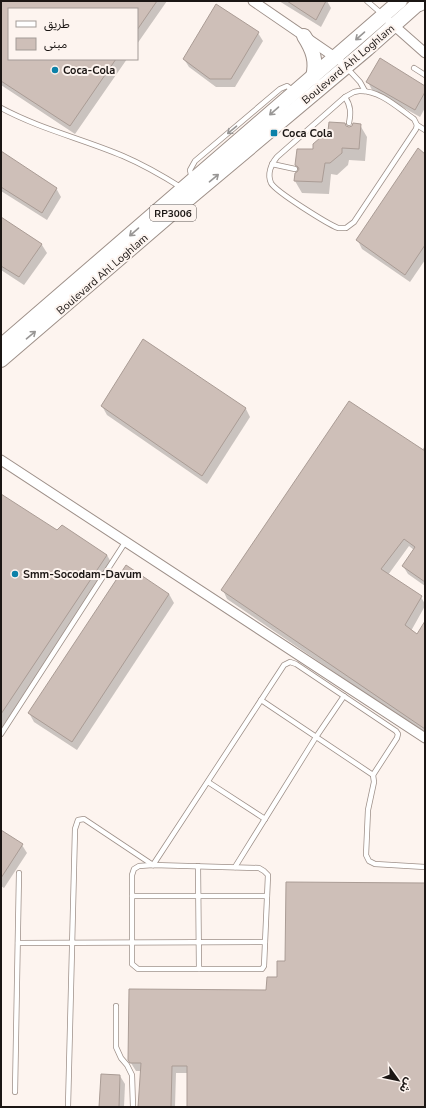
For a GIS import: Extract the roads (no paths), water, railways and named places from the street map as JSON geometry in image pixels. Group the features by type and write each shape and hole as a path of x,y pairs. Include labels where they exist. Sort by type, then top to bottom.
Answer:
{"main road":[{"name":"Boulevard Ahl Loghlam","path":"1,360 91,276 190,189 313,77 341,62 400,1"},
{"name":"Boulevard Ahl Loghlam","path":"190,189 341,62 393,26 421,2"},
{"path":"304,36 310,44 314,55 315,66 313,77"},
{"name":"Boulevard Ahl Loghlam","path":"1,346 91,276"}],"street":[{"path":"253,1 341,62"},
{"path":"384,16 393,26 425,53"},
{"path":"1,460 425,738"}],"lane":[{"path":"367,1 384,16"},
{"path":"341,62 360,82 365,91"},
{"path":"414,68 425,75"},
{"path":"417,125 415,131 354,222 346,228 335,227 280,192 272,183 270,178 272,164 278,157 345,98 354,92 365,91 376,94 414,119 417,125 425,130"},
{"path":"345,98 350,107 349,123"},
{"path":"1,108 47,129 139,163 190,189"},
{"path":"272,164 295,169"},
{"path":"1,734 126,541"},
{"path":"153,865 284,665 290,662 296,664 344,696 396,731 398,734 397,738 373,775 374,782 368,810 366,855 369,861 375,864 425,866"},
{"path":"234,868 316,737 344,696"},
{"path":"261,700 373,775"},
{"path":"208,782 265,819"},
{"path":"68,1107 74,829 78,820 84,819 153,865"},
{"path":"153,865 198,866 259,868 268,875 264,966 262,968 138,969 132,964 132,875 134,869 139,866 153,865"},
{"path":"198,866 199,969"},
{"path":"15,1092 19,873"},
{"path":"132,896 267,896"},
{"path":"18,943 265,942"},
{"path":"116,1006 116,1047 132,1075 133,1107"}],"place":[{"name":"Coca-Cola","path":"55,70"},
{"name":"Coca Cola","path":"274,133"},
{"name":"Smm-Socodam-Davum","path":"15,574"}]}
